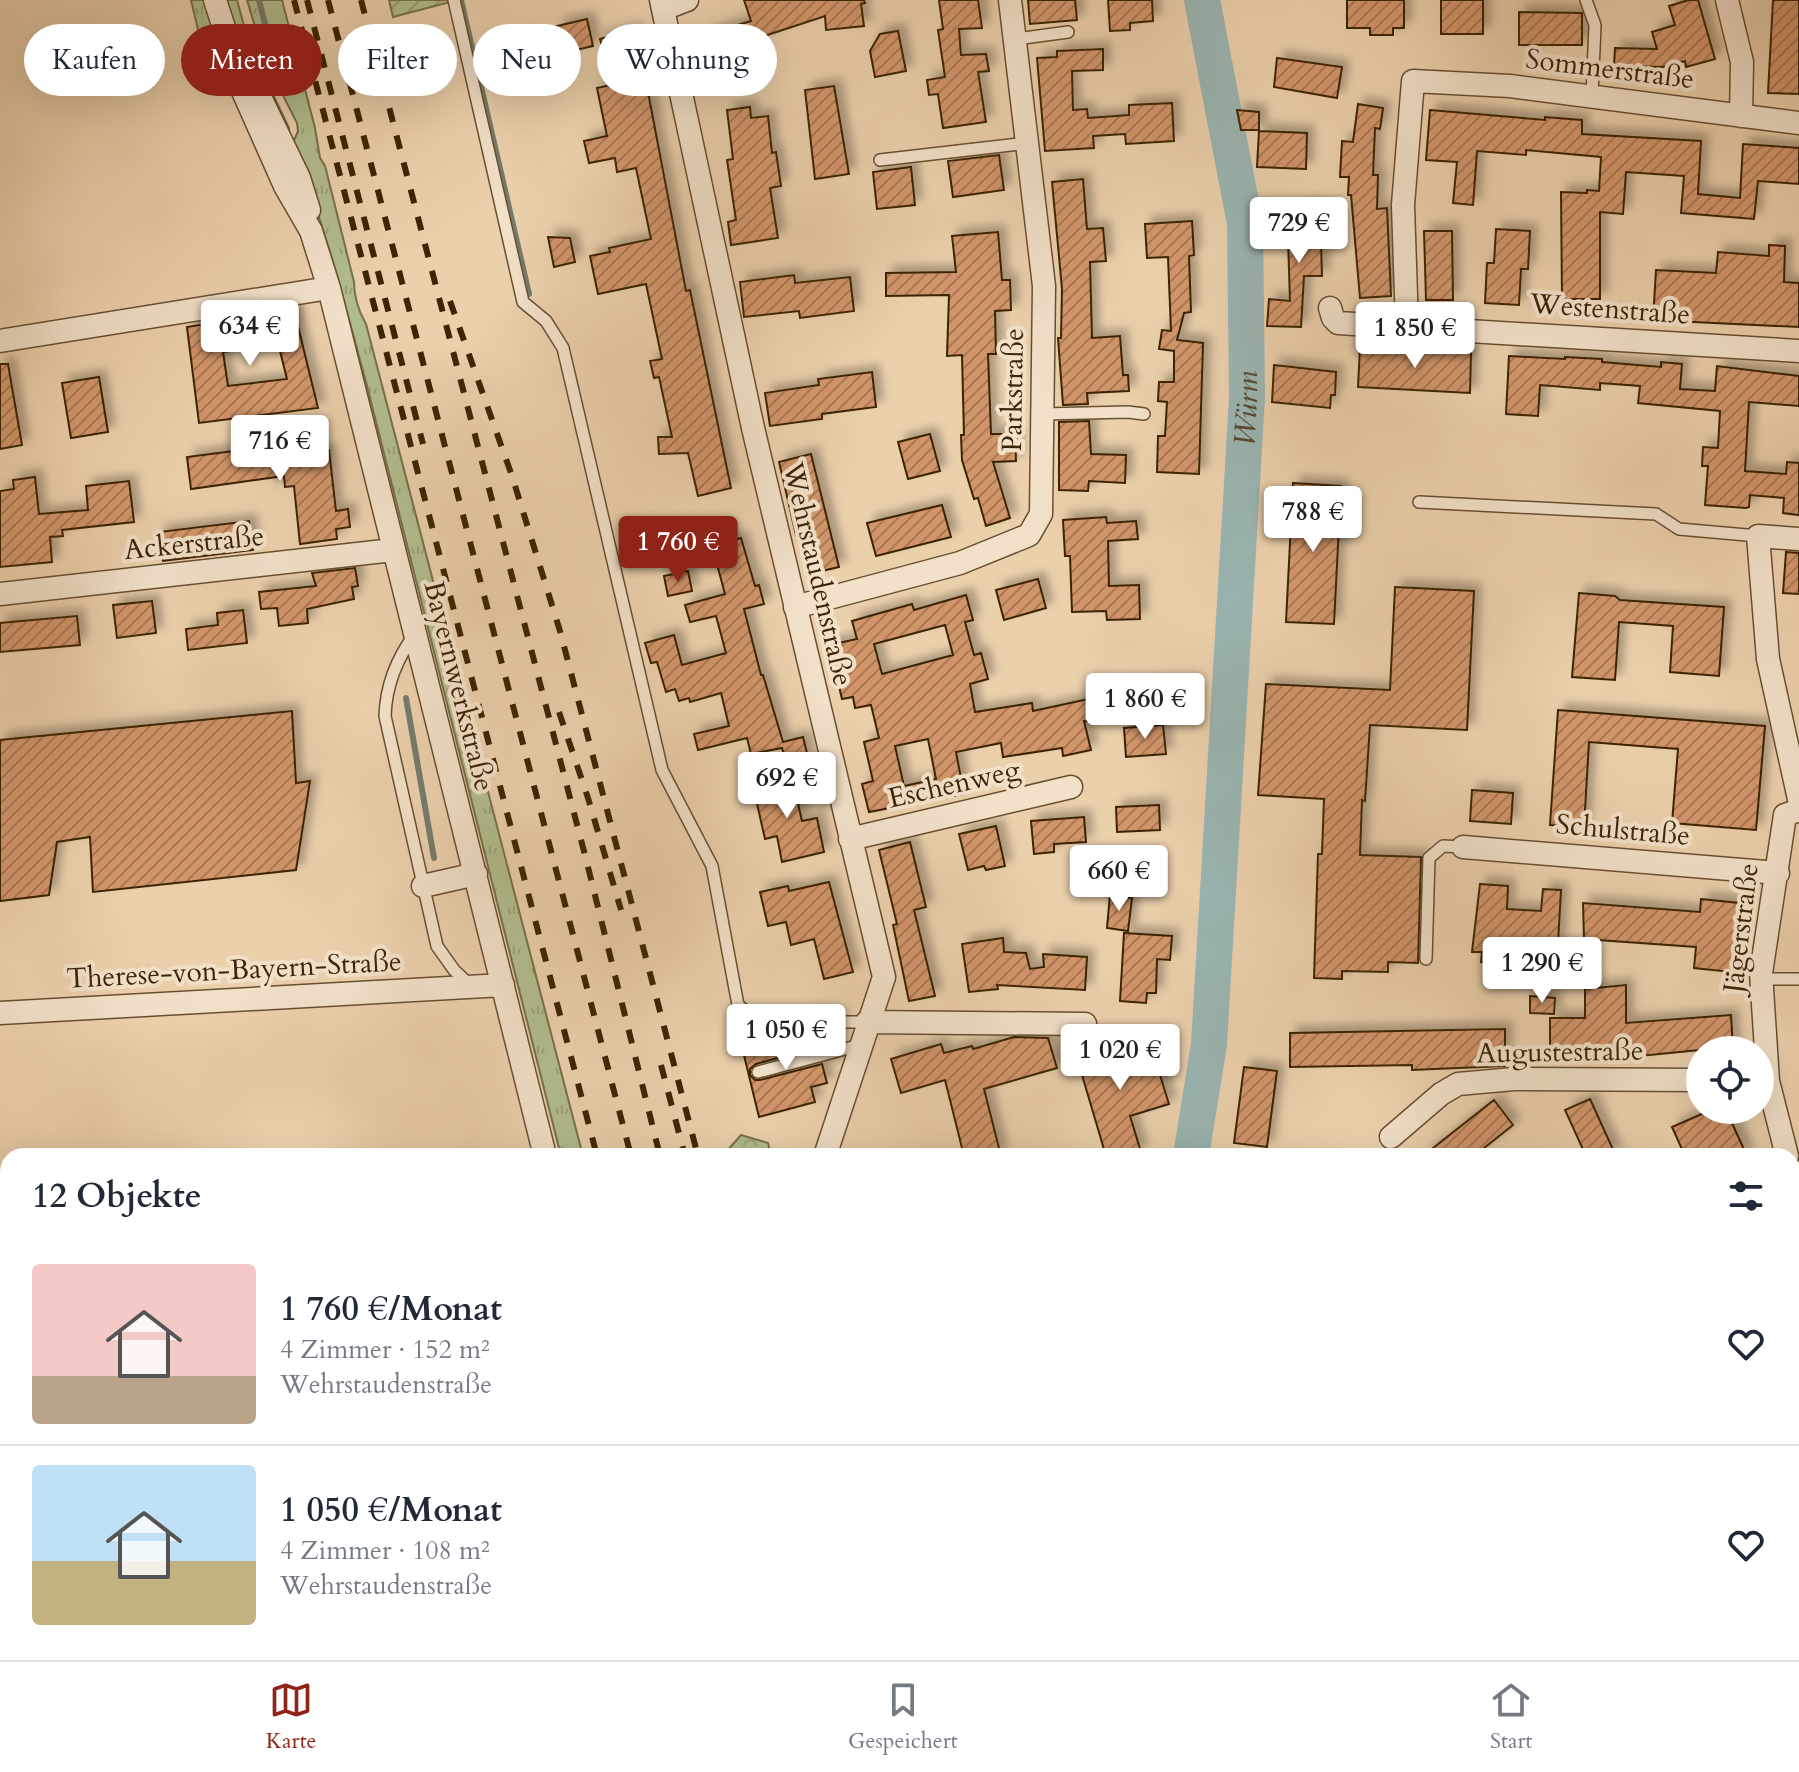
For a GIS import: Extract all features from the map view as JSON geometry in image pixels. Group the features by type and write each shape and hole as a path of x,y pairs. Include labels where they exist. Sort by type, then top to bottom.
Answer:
{"street":[{"name":"Bayernwerkstraße","path":"215,0 241,87 285,186 311,231 329,288 543,1148"},
{"path":"662,4 687,0"},
{"name":"Parkstraße","path":"795,607 960,563 1029,535 1041,514 1044,286 1010,0"},
{"path":"1727,0 1742,62 1741,116"},
{"name":"Wehrstaudenstraße","path":"662,4 753,428 884,977 828,1148"},
{"name":"Sommerstraße","path":"1407,326 1403,205 1413,81 1510,86 1799,123"},
{"path":"0,341 329,288"},
{"name":"Westenstraße","path":"1330,308 1338,323 1799,351"},
{"path":"1799,539 1758,536 1768,659 1799,799"},
{"name":"Ackerstraße","path":"0,594 393,550"},
{"name":"Eschenweg","path":"850,839 1071,787"},
{"name":"Jägerstraße","path":"1763,1036 1761,979 1785,815 1799,810"},
{"name":"Schulstraße","path":"1463,847 1778,873"},
{"path":"423,886 476,874"},
{"name":"Therese-von-Bayern-Straße","path":"0,1013 503,985"},
{"path":"867,1022 1085,1024"},
{"name":"Augustestraße","path":"1391,1137 1441,1094 1458,1084 1527,1079 1686,1080"},
{"name":"Jägerstraße","path":"1774,1114 1785,1148"}],"lane":[{"path":"454,0 523,302 546,321 563,348 662,770 712,866 738,1005 759,1022 867,1022"},
{"path":"1586,0 1595,25 1592,95"},
{"path":"1016,39 1068,32"},
{"path":"880,160 1028,143"},
{"path":"1043,414 1144,414"},
{"path":"1419,502 1656,514 1679,529 1758,536"},
{"path":"415,634 401,653 385,697 385,716 437,946 471,987"},
{"path":"1426,959 1429,858 1443,846 1463,847"},
{"path":"1761,979 1799,979"},
{"path":"758,1072 860,1045"}],"green space":[{"path":"191,0 206,0 213,24 197,24"},
{"path":"225,0 237,0 244,24 235,24"},
{"path":"247,0 282,0 288,24 254,24"},
{"path":"389,0 454,0 454,1 393,17"},
{"path":"264,96 274,96 289,128 289,135"},
{"path":"283,96 307,96 357,304 366,324 581,1148 559,1148 367,386 324,234 292,145 298,131"},
{"path":"741,1135 768,1143 769,1148 730,1148"}],"building":[{"path":"744,0 864,0 865,3 861,4 864,26 826,30 825,16 777,32 777,24 741,24 751,21"},
{"path":"939,0 978,0 982,28 959,29 961,55 986,54 989,71 978,72 986,122 943,128 938,94 929,95 927,80 945,77 938,30 943,29"},
{"path":"1028,0 1075,0 1077,20 1030,24"},
{"path":"1108,0 1152,0 1153,21 1130,23 1130,30 1110,31"},
{"path":"1347,0 1404,0 1404,28 1393,28 1393,35 1370,35 1370,28 1347,28"},
{"path":"1441,0 1483,0 1483,34 1441,34"},
{"path":"1698,0 1715,59 1686,67 1685,61 1663,67 1614,66 1615,48 1657,49 1652,32 1675,25 1669,6"},
{"path":"1773,0 1799,0 1799,94 1768,93"},
{"path":"1519,12 1582,13 1582,45 1519,45"},
{"path":"587,19 593,46 581,49 581,24 566,24"},
{"path":"898,31 906,71 875,77 870,51 880,34"},
{"path":"1103,49 1103,70 1072,71 1073,110 1087,109 1088,118 1129,115 1129,105 1172,103 1174,141 1126,144 1125,134 1093,136 1094,148 1045,151 1037,58 1057,57 1057,51"},
{"path":"1277,58 1342,67 1337,98 1274,87"},
{"path":"834,86 849,174 815,179 805,90"},
{"path":"599,96 649,96 686,291 690,290 731,488 698,496 688,453 659,454 658,437 672,437 659,377 654,378 650,361 662,359 646,284 598,294 590,256 610,252 609,248 651,239 636,168 617,172 615,158 589,163 584,141 607,136"},
{"path":"1358,104 1383,108 1380,129 1375,128 1373,175 1378,175 1377,209 1387,208 1391,296 1360,298 1351,195 1348,195 1349,177 1340,177 1342,141 1353,142"},
{"path":"750,107 751,118 768,116 772,153 776,152 781,186 770,188 778,238 731,245 728,222 736,220 727,160 733,159 727,110"},
{"path":"1237,110 1259,112 1259,130 1241,130"},
{"path":"1430,110 1545,120 1545,117 1582,120 1582,134 1701,141 1698,194 1740,198 1743,144 1799,148 1799,184 1758,181 1754,219 1681,213 1684,176 1626,172 1623,214 1600,212 1600,299 1562,299 1561,192 1599,191 1601,157 1526,150 1526,155 1477,151 1473,205 1453,203 1457,162 1426,160"},
{"path":"1259,131 1307,133 1306,169 1257,167"},
{"path":"999,155 1004,190 953,197 948,161"},
{"path":"911,167 915,205 877,209 873,172"},
{"path":"1083,179 1087,229 1103,228 1106,261 1090,262 1092,338 1120,336 1123,375 1128,375 1129,391 1087,393 1088,404 1063,405 1058,338 1061,338 1062,289 1052,182"},
{"path":"1320,208 1322,276 1304,276 1301,327 1267,326 1269,299 1290,301 1287,209"},
{"path":"1192,221 1194,255 1189,256 1191,312 1184,313 1177,340 1203,343 1199,474 1157,472 1158,436 1165,436 1167,402 1158,401 1159,382 1174,382 1174,351 1159,349 1162,330 1171,331 1168,257 1147,258 1145,224"},
{"path":"1496,229 1530,231 1528,269 1521,269 1519,305 1485,303 1487,263 1494,263"},
{"path":"1424,231 1452,231 1453,300 1426,300"},
{"path":"998,232 1002,280 1010,280 1011,310 995,311 996,354 988,354 991,434 1015,434 1016,461 993,462 1010,518 986,526 962,460 962,355 947,356 949,295 886,296 886,273 956,272 952,236"},
{"path":"548,237 570,238 575,262 554,267"},
{"path":"1769,245 1785,246 1784,282 1799,283 1799,327 1653,320 1656,270 1716,273 1718,252 1769,256"},
{"path":"794,275 795,283 850,277 854,311 800,318 799,311 744,317 740,282"},
{"path":"294,310 318,408 199,423 187,327","holes":["278,343 287,379 228,386 223,352"]},
{"path":"1360,347 1471,351 1470,393 1358,387"},
{"path":"1509,356 1602,359 1602,362 1661,367 1661,362 1682,364 1680,389 1715,391 1717,366 1799,376 1799,406 1749,402 1745,471 1786,474 1787,462 1799,463 1799,515 1783,513 1784,498 1750,495 1749,507 1746,508 1705,505 1708,466 1702,466 1703,447 1718,448 1720,411 1638,403 1640,386 1600,383 1600,390 1540,385 1538,416 1506,414"},
{"path":"0,364 8,364 22,445 0,449"},
{"path":"1274,365 1336,372 1335,395 1331,395 1330,408 1272,402"},
{"path":"872,372 876,407 822,414 822,419 770,426 765,393 819,385 818,379"},
{"path":"99,377 108,432 71,438 62,383"},
{"path":"1089,421 1091,454 1126,455 1125,483 1089,481 1088,491 1059,490 1059,422"},
{"path":"930,434 940,471 908,479 898,442"},
{"path":"280,442 281,455 329,450 336,511 348,509 350,527 336,529 337,539 300,544 294,486 285,487 284,476 191,489 187,457"},
{"path":"811,454 839,567 809,574 800,534 796,535 779,462"},
{"path":"35,477 39,514 88,510 86,486 129,481 134,522 62,530 63,536 50,537 52,562 0,567 0,491 14,489 13,480"},
{"path":"1293,483 1341,486 1334,624 1286,622"},
{"path":"942,505 951,537 876,556 867,523"},
{"path":"1106,517 1107,523 1136,521 1138,539 1108,541 1109,586 1139,585 1140,619 1107,620 1106,611 1072,612 1070,556 1065,556 1063,520"},
{"path":"249,521 253,550 163,561 159,532"},
{"path":"741,538 755,586 759,585 764,604 744,609 761,675 783,742 803,737 808,757 786,762 782,748 751,754 747,738 698,750 694,734 729,726 721,693 690,702 689,698 679,701 675,689 666,692 657,662 651,663 645,643 674,635 682,665 726,653 716,616 690,622 685,605 725,594 712,546"},
{"path":"1786,552 1799,553 1799,594 1783,593"},
{"path":"355,568 358,586 352,587 354,599 307,609 308,623 279,626 277,608 261,609 259,592 316,586 312,573"},
{"path":"688,571 692,591 668,596 664,576"},
{"path":"1038,579 1046,608 1004,620 996,590"},
{"path":"1395,587 1474,591 1467,730 1370,725 1360,855 1421,857 1418,963 1388,962 1388,972 1342,971 1342,979 1314,978 1318,854 1322,854 1324,799 1258,795 1266,684 1390,690"},
{"path":"1579,593 1615,596 1620,600 1724,607 1719,676 1670,672 1673,626 1619,622 1615,680 1572,677"},
{"path":"966,595 973,620 965,622 974,655 981,653 988,679 970,684 975,712 1032,703 1033,711 1107,695 1103,723 1084,721 1091,750 1063,756 1062,748 1003,757 1001,743 956,752 964,794 869,812 862,784 873,781 864,742 879,738 871,705 855,708 853,697 842,699 829,645 857,639 852,621 912,604 914,610","holes":["945,625 953,655 882,674 874,644","928,739 936,779 904,786 895,746"]},
{"path":"152,601 156,633 117,638 113,605"},
{"path":"243,610 247,643 188,650 186,629 218,625 217,613"},
{"path":"77,616 80,645 0,652 0,623"},
{"path":"1558,710 1765,726 1756,830 1672,823 1678,749 1589,742 1584,827 1550,825"},
{"path":"292,711 296,783 310,781 296,870 93,892 90,837 57,842 49,895 0,901 0,740"},
{"path":"1163,725 1166,754 1126,757 1124,728"},
{"path":"792,777 802,821 817,818 824,852 782,862 777,836 765,839 753,786"},
{"path":"1472,790 1513,793 1511,824 1470,821"},
{"path":"1159,805 1160,830 1117,832 1116,807"},
{"path":"1084,817 1086,842 1054,844 1054,852 1034,854 1031,821"},
{"path":"996,826 1005,866 968,870 959,834"},
{"path":"910,842 926,907 914,910 935,996 909,1001 893,925 897,924 879,850"},
{"path":"829,882 853,972 824,979 814,939 791,945 786,922 768,926 760,892 788,886 789,891"},
{"path":"1480,884 1508,886 1507,909 1541,911 1543,889 1561,890 1557,961 1500,955 1500,963 1481,962 1482,952 1472,952"},
{"path":"1110,895 1132,898 1128,931 1107,928"},
{"path":"1701,899 1739,903 1731,972 1694,968 1696,947 1584,939 1583,903 1700,912"},
{"path":"1124,933 1172,936 1170,960 1157,959 1156,993 1147,993 1146,1003 1120,1001"},
{"path":"1003,938 1004,952 1026,953 1030,969 1044,967 1043,954 1087,957 1085,990 997,985 998,989 969,992 962,944"},
{"path":"1626,985 1626,1023 1731,1015 1732,1036 1686,1036 1686,1051 1630,1057 1630,1046 1580,1046 1580,1059 1550,1059 1550,1018 1585,1018 1585,989"},
{"path":"1530,996 1555,998 1554,1014 1530,1013"},
{"path":"1505,1029 1505,1066 1412,1070 1412,1065 1290,1067 1290,1033"},
{"path":"807,1030 832,1030 834,1040 756,1064 750,1069 750,1075 760,1080 822,1064 827,1083 811,1087 815,1102 759,1117 742,1047"},
{"path":"1014,1037 1048,1038 1057,1068 984,1089 999,1148 962,1148 945,1080 901,1093 891,1059 941,1044 944,1053 972,1046 973,1049"},
{"path":"1108,1038 1113,1057 1151,1046 1169,1104 1130,1116 1140,1148 1104,1148 1074,1048"},
{"path":"1244,1067 1277,1071 1267,1147 1234,1143"},
{"path":"1590,1099 1612,1148 1582,1148 1565,1110"},
{"path":"1494,1100 1513,1125 1484,1148 1433,1148"},
{"path":"1686,1121 1686,1124 1732,1124 1743,1148 1681,1148 1672,1127"}],"waterway":[{"path":"259,0 265,24"},
{"path":"461,0 529,294"},
{"name":"Würm","path":"1192,1148 1209,1044 1247,398 1245,223 1202,0"},
{"path":"406,698 434,858"}],"railway":[{"path":"294,0 595,1148"},
{"path":"307,0 423,444"},
{"path":"328,0 629,1148"},
{"path":"361,0 585,855 658,1148"},
{"path":"450,301 512,476 560,631 696,1148"},
{"path":"559,712 621,910"},
{"path":"661,1065 683,1148"}]}
